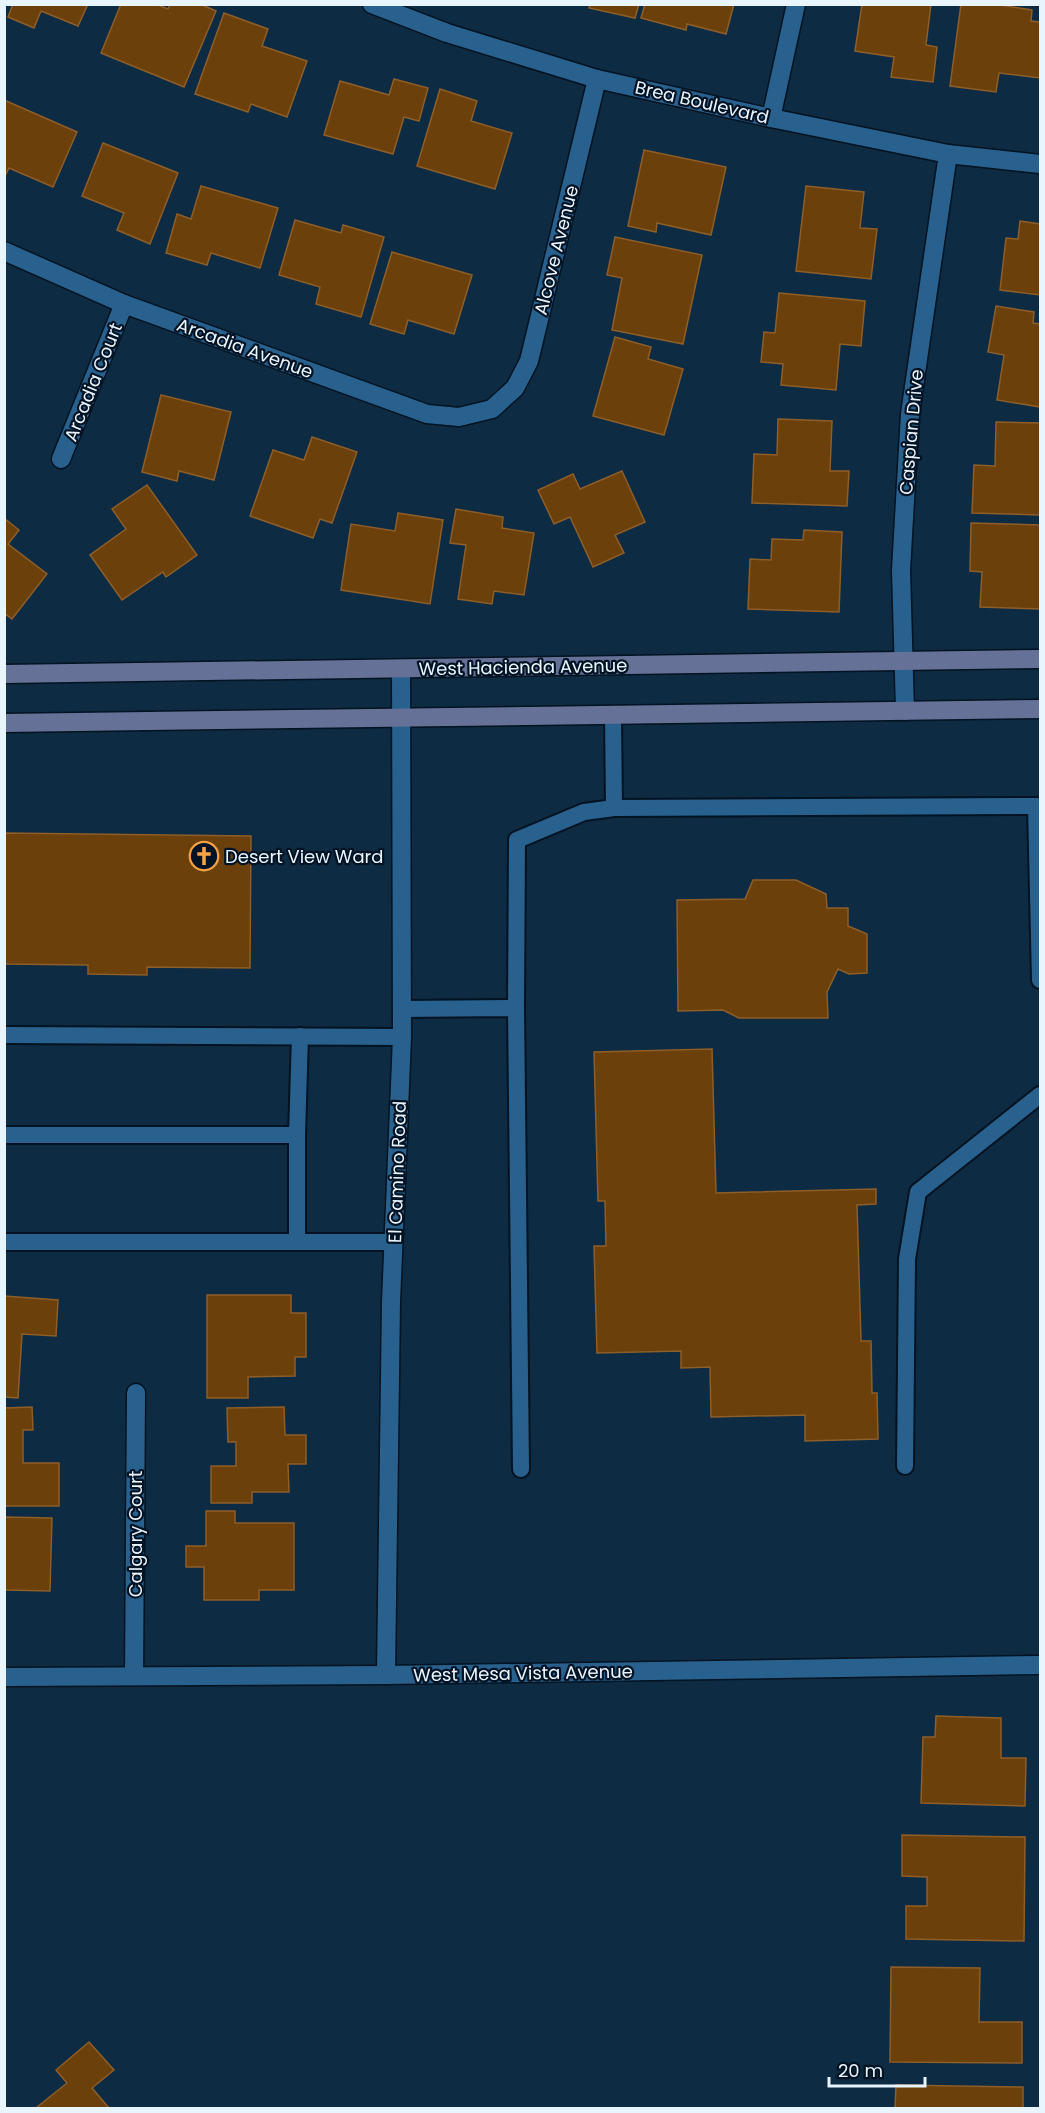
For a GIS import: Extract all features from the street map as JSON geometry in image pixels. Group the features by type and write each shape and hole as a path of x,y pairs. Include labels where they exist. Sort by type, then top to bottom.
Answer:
{"main road":[{"name":"West Hacienda Avenue","path":"4,674 1041,659"},
{"path":"4,723 1041,710"}],"street":[{"name":"Brea Boulevard","path":"372,4 447,33 597,79 948,154 1041,164"},
{"path":"771,118 796,4"},
{"name":"Alcove Avenue","path":"492,409 514,388 529,361 597,79"},
{"name":"Caspian Drive","path":"905,711 901,570 910,414 948,154"},
{"name":"Arcadia Avenue","path":"4,251 124,304 428,414 459,417 492,409"},
{"name":"Arcadia Court","path":"61,459 124,304"},
{"name":"El Camino Road","path":"386,1675 394,1242 402,1037 401,669"},
{"name":"Calgary Court","path":"134,1676 136,1393"},
{"name":"West Mesa Vista Avenue","path":"4,1677 386,1675 1041,1665"}],"lane":[{"path":"613,715 614,808"},
{"path":"521,1469 516,1008 517,840 584,812 614,808 1038,806 1041,980"},
{"path":"402,1009 516,1008"},
{"path":"4,1035 402,1037"},
{"path":"297,1242 300,1036"},
{"path":"905,1466 907,1259 918,1192 1041,1095"},
{"path":"4,1135 297,1135"},
{"path":"4,1242 394,1242"}],"building":[{"path":"13,4 88,4 78,26 41,11 34,28 8,17"},
{"path":"121,4 156,4 168,9 170,4 200,4 216,11 184,87 101,53"},
{"path":"590,4 639,4 635,18 589,8"},
{"path":"645,4 734,4 726,34 687,24 686,30 641,18"},
{"path":"862,4 931,4 926,45 937,47 933,82 891,77 894,57 855,51"},
{"path":"961,4 993,4 1032,10 1031,21 1040,22 1040,78 999,73 996,92 950,86"},
{"path":"224,13 268,29 262,46 307,61 287,117 251,104 248,112 195,94"},
{"path":"394,79 428,88 419,121 404,117 393,154 324,135 340,81 389,95"},
{"path":"440,89 477,101 471,121 512,133 495,189 417,166"},
{"path":"4,100 77,132 53,187 9,168 4,178"},
{"path":"103,143 178,173 150,244 117,230 124,213 82,196"},
{"path":"644,150 726,167 711,235 657,223 656,232 628,226"},
{"path":"201,186 278,208 260,268 211,253 207,265 166,253 177,214 191,219"},
{"path":"806,186 864,192 860,228 877,229 871,279 796,271"},
{"path":"295,220 341,233 343,225 384,237 361,317 316,304 320,287 279,275"},
{"path":"1020,221 1040,224 1040,295 1000,290 1006,238 1018,239"},
{"path":"615,237 702,255 683,344 612,330 622,278 607,275"},
{"path":"392,252 472,275 454,334 408,320 404,334 370,324"},
{"path":"779,293 865,301 861,346 840,344 836,390 781,385 783,364 761,362 764,332 775,333"},
{"path":"996,306 1034,312 1033,323 1040,324 1040,407 997,400 1004,355 988,352"},
{"path":"615,337 651,347 648,359 683,369 664,435 593,416"},
{"path":"161,395 231,412 214,480 179,471 177,481 142,472"},
{"path":"778,419 832,421 830,471 849,471 847,506 752,503 754,454 777,455"},
{"path":"996,422 1040,423 1040,515 972,513 974,465 995,466"},
{"path":"312,437 357,452 332,523 320,519 313,538 250,516 273,450 304,460"},
{"path":"622,471 645,522 615,535 624,553 593,567 570,517 554,524 538,490 573,474 580,489"},
{"path":"147,485 197,555 166,577 163,572 122,600 90,555 126,529 112,509"},
{"path":"456,509 503,517 502,528 534,533 524,595 494,591 492,604 458,599 466,545 450,543"},
{"path":"398,513 443,520 430,604 341,590 351,524 395,531"},
{"path":"4,518 19,530 8,544 47,574 12,619 4,613"},
{"path":"971,523 1040,525 1040,609 980,607 982,572 970,571"},
{"path":"804,530 842,532 839,612 748,609 750,559 771,560 772,539 803,540"},
{"path":"4,833 251,836 250,968 147,967 147,975 88,974 88,965 4,964"},
{"path":"753,880 796,880 826,894 827,908 848,908 848,926 867,934 867,973 849,974 838,969 827,992 828,1018 739,1018 723,1010 678,1011 677,900 745,899"},
{"path":"712,1049 716,1193 876,1189 876,1204 857,1205 861,1341 871,1341 872,1393 877,1393 878,1439 805,1441 805,1415 711,1417 710,1367 681,1368 681,1351 597,1353 594,1246 606,1246 605,1201 598,1201 594,1052"},
{"path":"207,1295 291,1295 291,1313 306,1313 306,1357 295,1357 295,1376 248,1377 248,1398 207,1398"},
{"path":"4,1296 58,1300 56,1336 22,1334 18,1398 4,1397"},
{"path":"32,1407 33,1430 23,1430 23,1463 59,1463 59,1506 4,1506 4,1408"},
{"path":"284,1407 285,1435 306,1435 306,1464 288,1464 289,1492 252,1492 252,1503 211,1503 211,1466 236,1466 236,1442 228,1442 227,1408"},
{"path":"206,1511 235,1511 235,1523 294,1523 294,1590 259,1590 259,1600 204,1600 204,1567 186,1567 186,1546 206,1546"},
{"path":"4,1517 52,1518 50,1591 6,1590 4,1588"},
{"path":"936,1716 1001,1718 1001,1758 1026,1758 1025,1806 921,1803 923,1737 935,1737"},
{"path":"902,1835 1025,1837 1024,1941 906,1939 906,1906 927,1906 927,1877 902,1876"},
{"path":"891,1967 980,1968 979,2022 1022,2022 1022,2063 890,2062"},
{"path":"89,2042 114,2070 92,2088 109,2108 36,2108 67,2083 56,2070"},
{"path":"896,2085 1023,2087 1023,2108 895,2108"}],"place":[{"name":"Desert View Ward","path":"204,856"}]}
